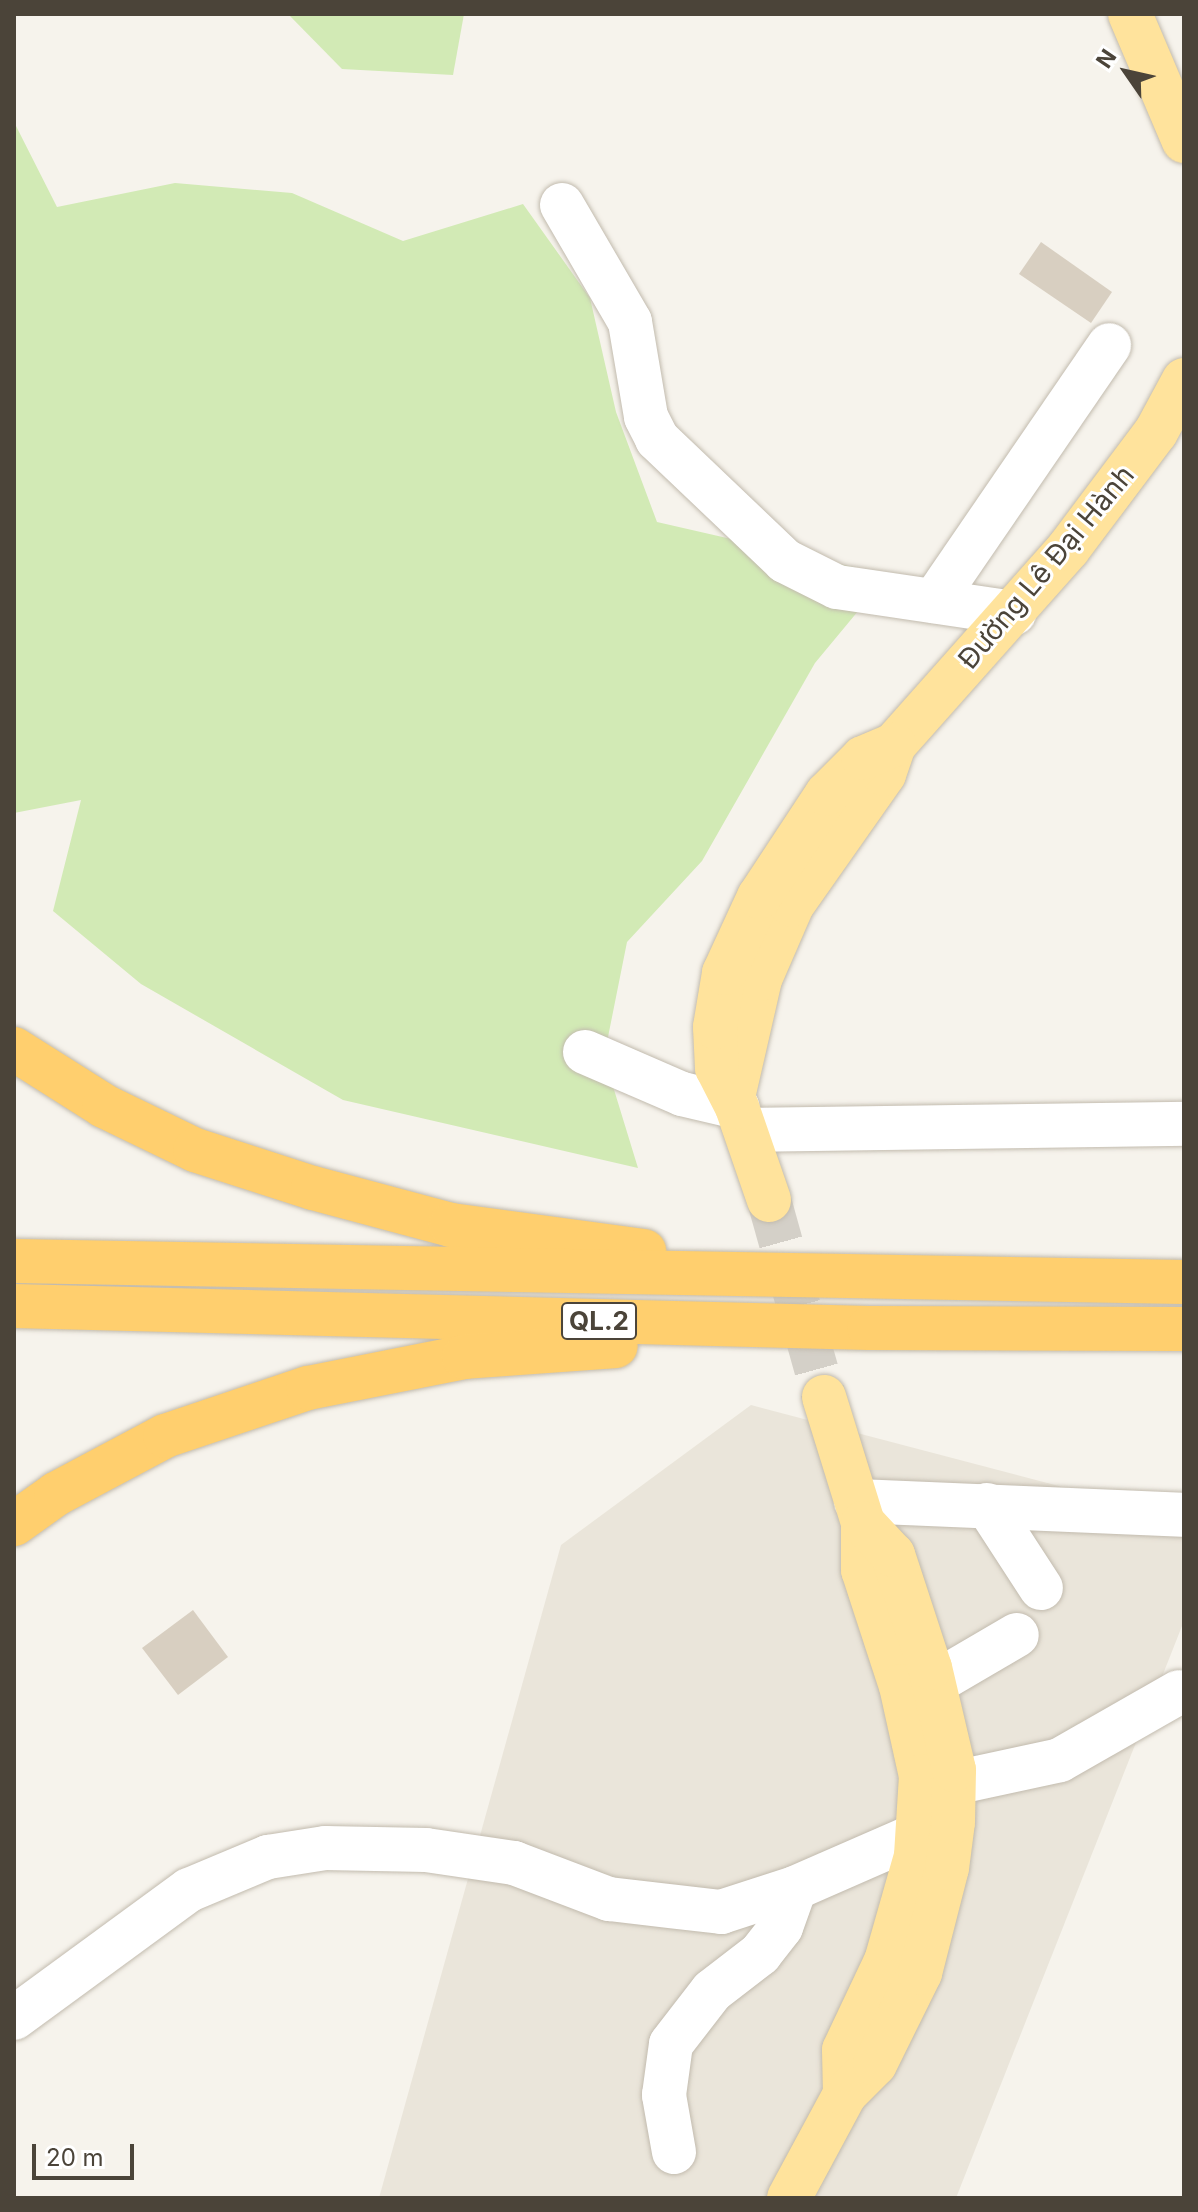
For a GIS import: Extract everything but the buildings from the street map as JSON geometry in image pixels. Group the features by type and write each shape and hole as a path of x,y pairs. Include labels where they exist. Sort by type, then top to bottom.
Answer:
{"highway":[{"path":"14,1049 104,1106 195,1150 313,1188 451,1225 861,1280"},
{"name":"QL.2","path":"14,1261 861,1280 1184,1282"},
{"name":"QL.2","path":"14,1306 869,1328 1184,1329"},
{"path":"14,1524 56,1494 165,1436 308,1388 464,1357 869,1328"}],"main road":[{"path":"1130,14 1184,141"},
{"name":"Đường Lê Đại Hành","path":"769,1200 739,1111 717,1068 715,1027 724,973 740,931 785,852 827,794 863,758 894,745 1014,613 1156,432 1184,380"},
{"path":"824,1397 860,1512 863,1570 901,1686 921,1776 921,1833 886,1961 844,2050 845,2094"},
{"path":"789,2198 845,2094 875,2064 920,1973 947,1868 954,1783 933,1684 893,1555 860,1512"}],"street":[{"path":"562,205 630,322 646,417 657,439 785,561 813,579 837,587 1014,613"},
{"path":"934,601 1109,345"},
{"path":"585,1052 682,1094 739,1111 1184,1124"},
{"path":"860,1512 987,1505 1184,1515"},
{"path":"987,1505 1041,1588"},
{"path":"933,1684 1017,1635"},
{"path":"954,1783 1060,1760 1179,1692"},
{"path":"14,2018 189,1890 282,1854 325,1848 426,1850 514,1863 609,1899 681,1910 721,1912 795,1888 921,1833"},
{"path":"674,2152 664,2095 671,2044 712,1991 760,1954 781,1927 795,1888"}],"shaded area":[{"path":"751,1405 1184,1519 1184,1621 956,2198 379,2198 561,1545"}],"green space":[{"path":"288,14 464,14 453,75 342,69"},
{"path":"14,122 57,207 175,183 292,193 403,241 523,204 590,298 616,412 657,522 888,575 815,663 702,861 627,942 604,1057 638,1168 343,1100 141,984 53,911 81,800 14,813"}],"tunnel":[{"path":"769,1200 824,1397"}]}
